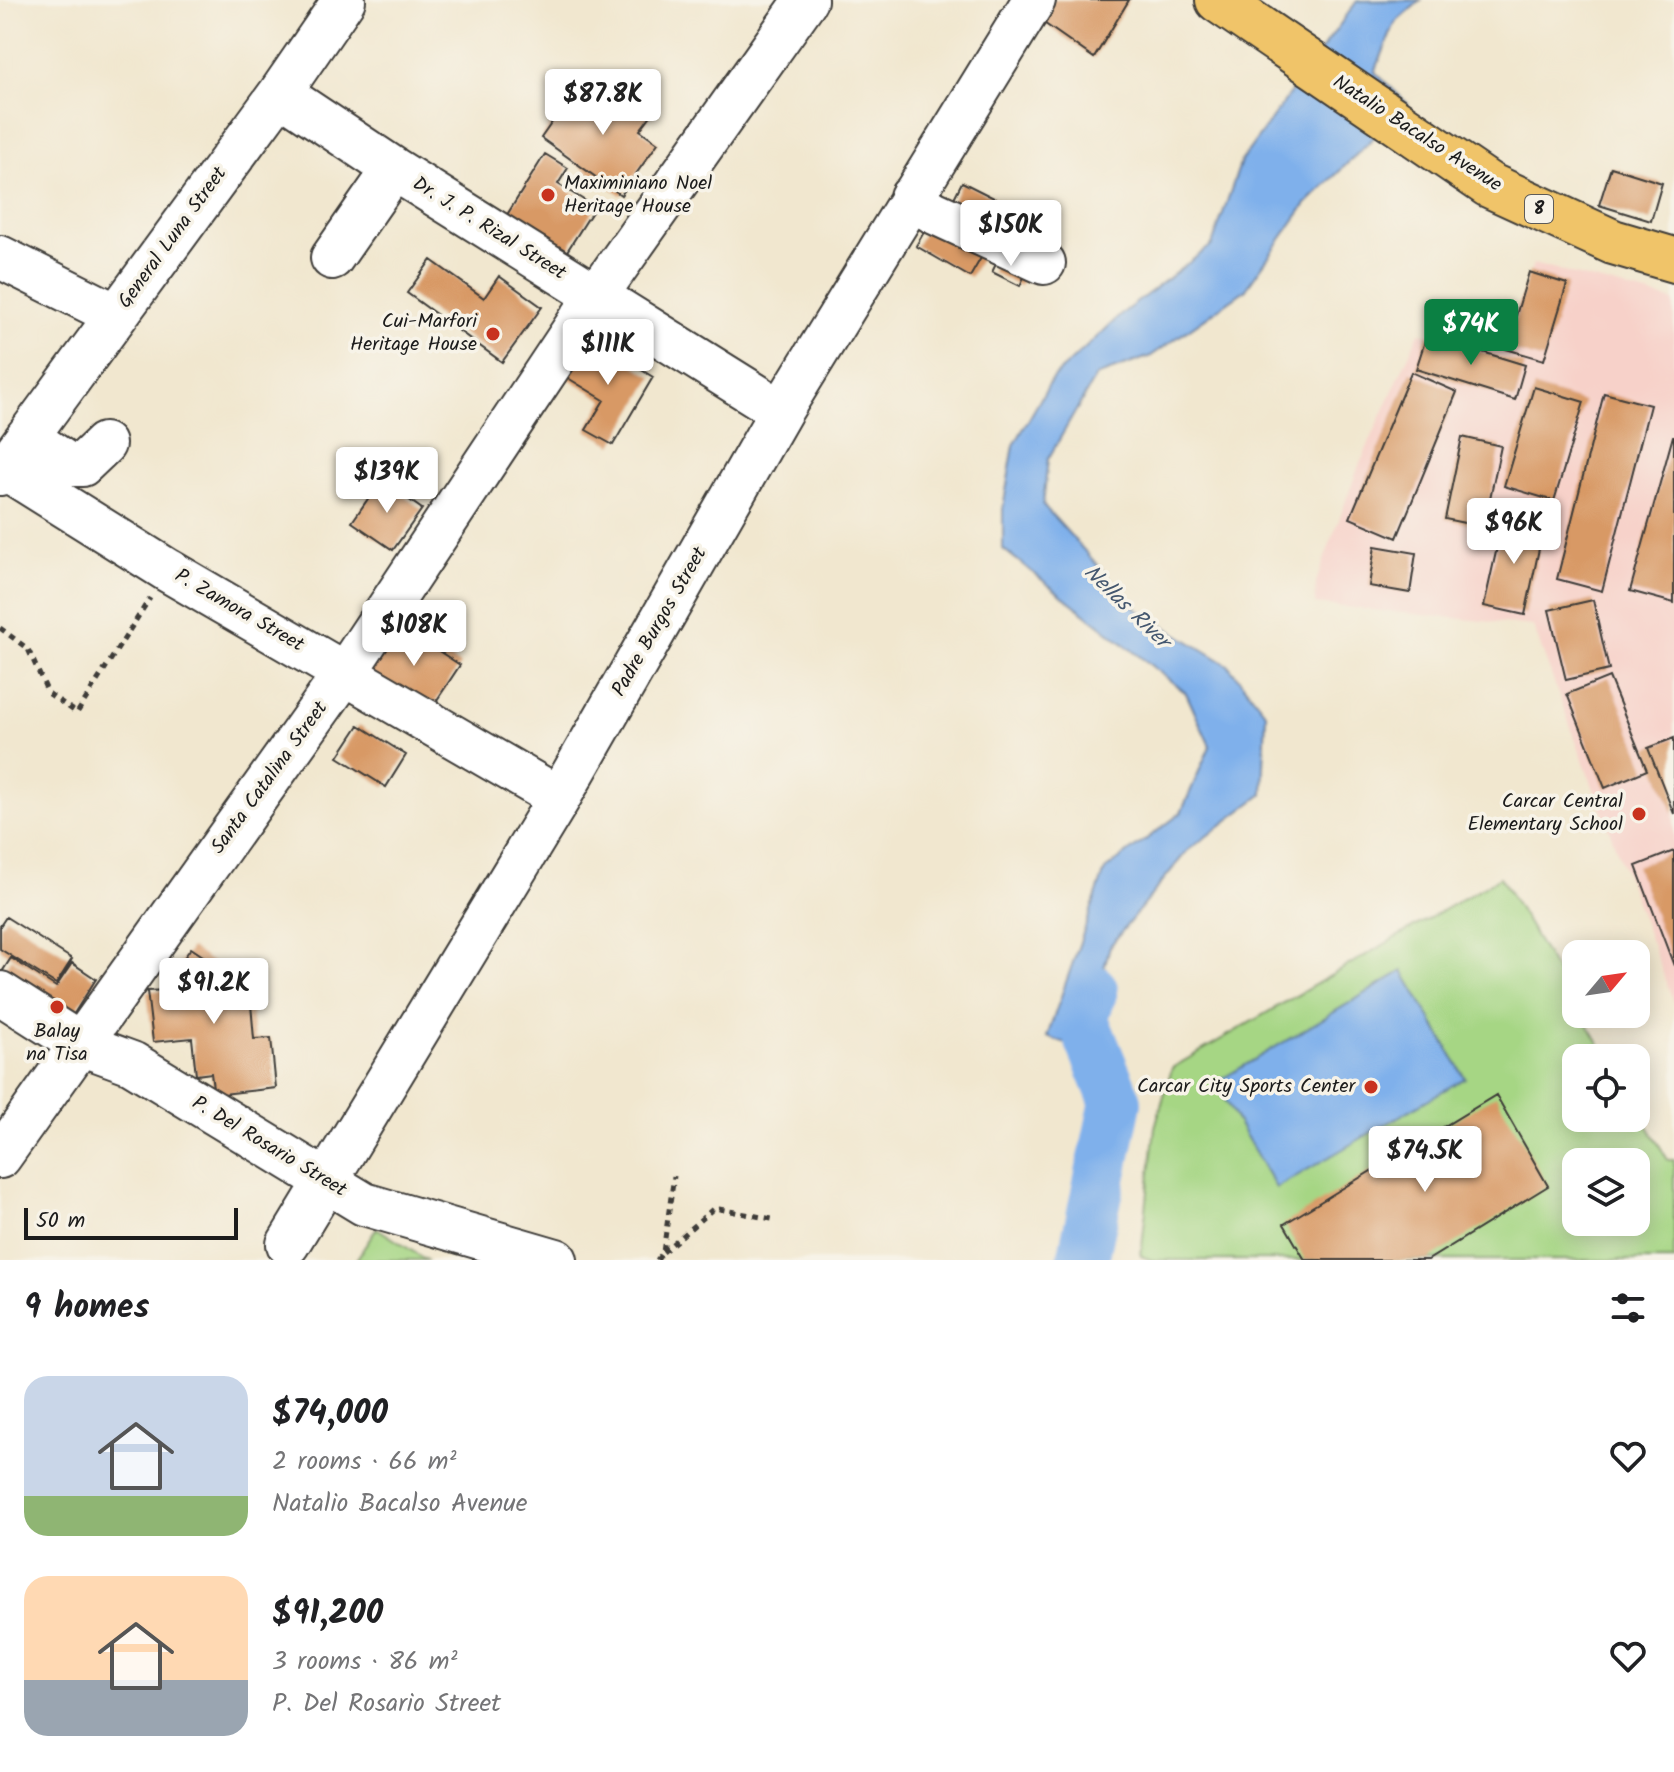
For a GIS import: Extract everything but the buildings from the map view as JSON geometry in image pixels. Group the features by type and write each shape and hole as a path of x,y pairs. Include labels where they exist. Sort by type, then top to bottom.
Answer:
{"highway":[{"name":"Natalio Bacalso Avenue","path":"1218,0 1489,185 1613,242 1674,260"}],"street":[{"name":"General Luna Street","path":"10,459 280,93 344,0"},
{"name":"Santa Catalina Street","path":"0,1157 345,673 596,296 806,0"},
{"name":"Padre Burgos Street","path":"288,1244 559,798 781,411 1034,0"},
{"name":"Dr. J. P. Rizal Street","path":"280,93 394,169 781,411"},
{"path":"332,258 394,169"},
{"path":"911,197 933,212 1044,263"},
{"path":"0,257 116,315"},
{"path":"10,459 82,465 104,444"},
{"name":"P. Zamora Street","path":"10,459 167,570 559,798"},
{"name":"P. Del Rosario Street","path":"0,993 80,1044 132,1063 364,1204 556,1260"}],"path":[{"path":"0,628 28,649 48,693 77,713 167,570"},
{"path":"663,1252 674,1176"},
{"path":"657,1260 714,1208 772,1219"}],"shaded area":[{"path":"1533,264 1674,301 1674,1003 1533,626 1315,604 1316,582 1358,468 1419,332 1502,350"}],"green space":[{"name":"Carcar City Sports Center","path":"1500,877 1562,981 1562,1028 1590,1028 1600,1044 1562,1044 1562,1132 1650,1130 1668,1160 1674,1160 1674,1260 1152,1260 1141,1256 1155,1127 1172,1068"},
{"path":"377,1228 426,1260 356,1260"}],"water":[{"path":"1421,0 1395,23 1375,72 1408,104 1306,204 1245,290 1151,356 1096,376 1048,459 1043,505 1138,610 1228,665 1266,713 1263,794 1187,851 1110,946 1093,1009 1120,1064 1047,1037 1105,870 1181,813 1210,746 1186,693 1003,549 1003,508 1014,445 1052,379 1124,312 1212,245 1241,161 1357,1"},
{"path":"1403,971 1465,1078 1276,1188 1215,1083"}],"waterway":[{"name":"Nellas River","path":"1083,1260 1116,1102 1082,1018 1092,990"}],"place":[{"name":"Maximiniano Noel Heritage House","path":"548,195"},
{"name":"Cui-Marfori Heritage House","path":"493,334"},
{"name":"Carcar Central Elementary School","path":"1639,814"},
{"name":"Balay na Tisa","path":"57,1007"},
{"name":"Carcar City Sports Center","path":"1371,1087"}]}
